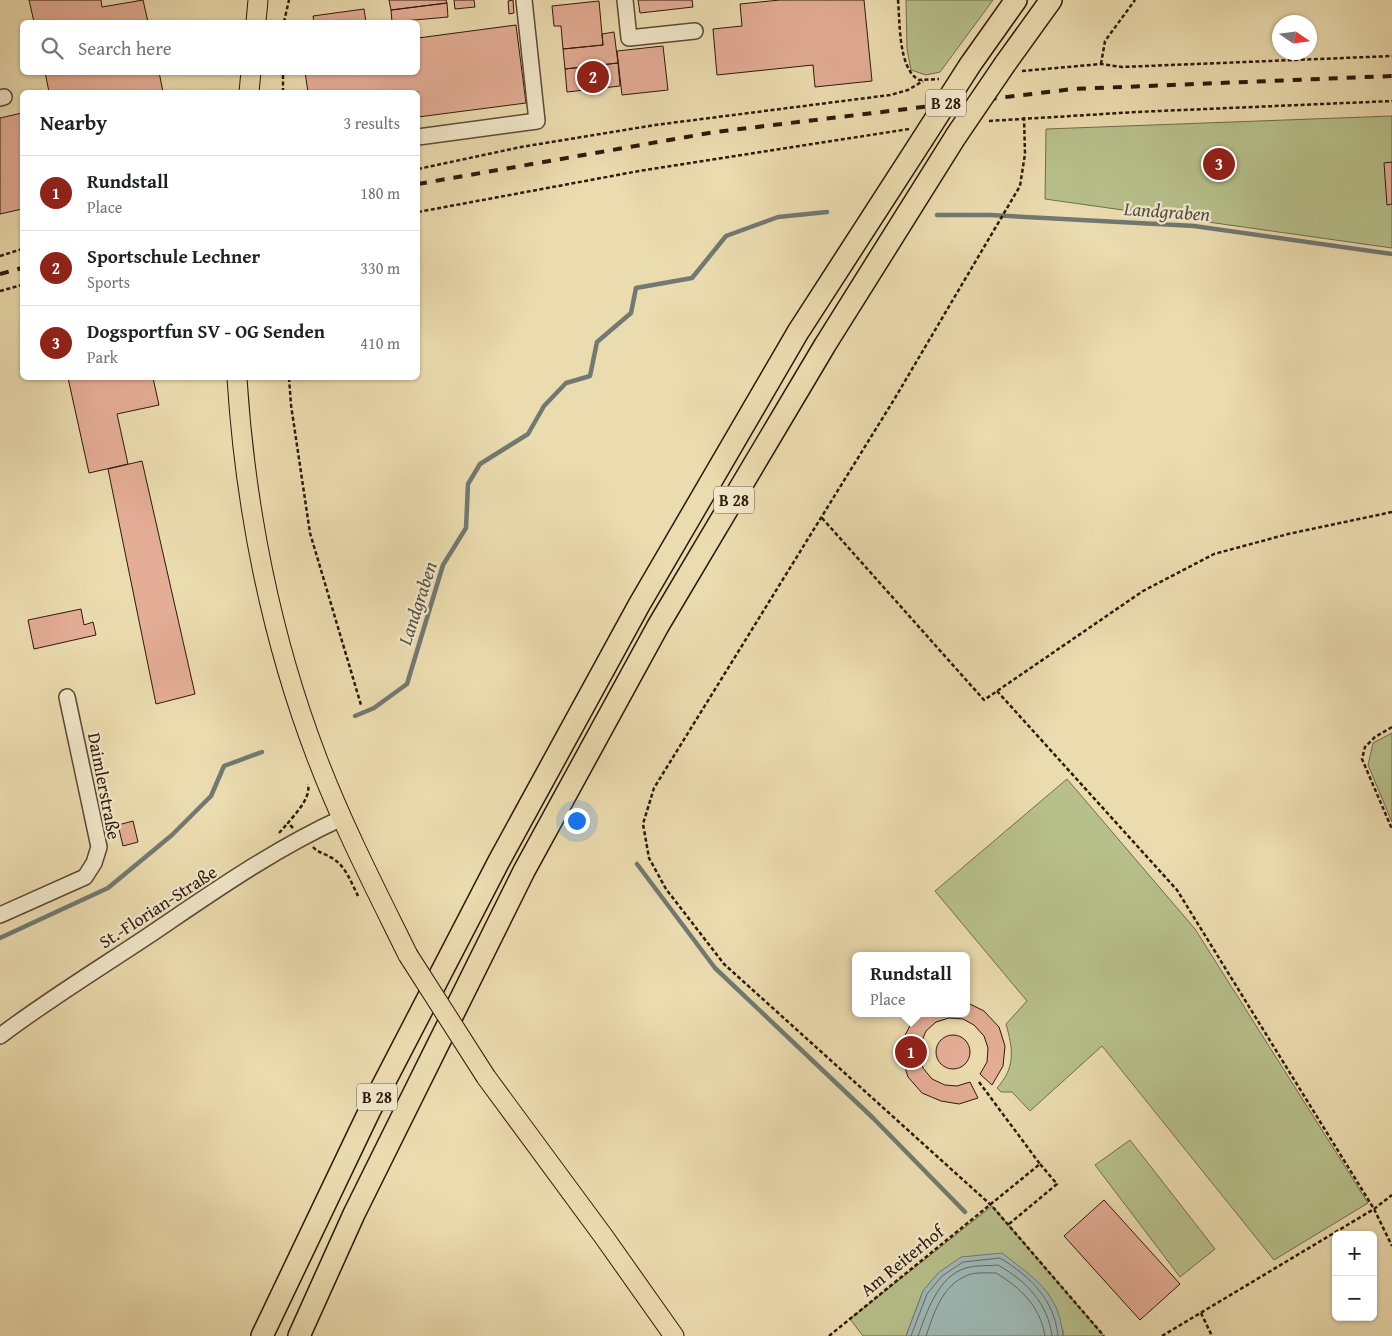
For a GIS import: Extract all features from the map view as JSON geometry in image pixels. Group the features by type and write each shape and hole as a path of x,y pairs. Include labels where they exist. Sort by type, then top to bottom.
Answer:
{"highway":[{"name":"B 28","path":"262,1336 369,1112 499,862 635,614 798,332 970,66 1016,0"},
{"name":"B 28","path":"299,1336 354,1214 524,871 658,626 825,345 956,136 1050,0"}],"main road":[{"path":"256,20 258,0"},
{"path":"249,90 251,75"},
{"path":"237,380 246,470 256,539 282,648 317,756 342,818 408,954 486,1077 604,1237 674,1336"}],"street":[{"path":"420,137 537,121 524,0"},
{"path":"625,0 629,38 694,31"},
{"name":"Daimlerstraße","path":"0,914 85,877 94,864 99,847 66,697"},
{"name":"St.-Florian-Straße","path":"0,1036 42,1005 261,861 302,836 342,818"}],"path":[{"path":"284,20 289,0"},
{"path":"420,169 522,147 655,125 890,96 908,90 924,80 914,77 905,62 898,0"},
{"path":"1135,0 1105,42 1101,64 1122,67 1392,56"},
{"path":"283,75 283,90"},
{"path":"1024,117 1025,154 1020,186 822,518 654,788 643,824 649,858 666,889 724,964 992,1206 1104,1336"},
{"path":"0,256 20,250"},
{"path":"0,291 20,286"},
{"path":"289,380 290,405 310,533 361,705"},
{"path":"822,518 984,700 1143,591 1214,554 1288,534 1392,512"},
{"path":"997,691 1177,890 1374,1209 1392,1246"},
{"path":"1392,728 1375,737 1365,747 1362,760 1392,829"},
{"path":"979,1082 1057,1184 1009,1224"},
{"name":"Am Reiterhof","path":"829,1336 992,1206 1040,1164"},
{"path":"1162,1336 1374,1209 1392,1195"},
{"path":"1201,1313 1212,1336"}],"green space":[{"path":"906,0 993,0 940,72 926,75 911,70 907,49"},
{"path":"1392,116 1392,248 1045,199 1046,129"},
{"path":"1392,733 1392,822 1368,765 1373,743"},
{"path":"1067,779 1195,929 1368,1203 1274,1260 1102,1046 1030,1111 1012,1092 1001,1092 997,1088 1007,1073 1011,1058 1006,1024 1027,1001 935,891"},
{"path":"1130,1140 1215,1249 1180,1277 1095,1165"},
{"path":"992,1206 1104,1336 1063,1336 1063,1330 923,1291 906,1336 863,1336 850,1319"}],"water":[{"path":"1002,1253 1043,1287 1056,1308 1061,1321 1063,1336 906,1336 923,1291 938,1273 961,1257"}],"building":[{"path":"29,0 101,0 102,7 143,0 148,20 34,20"},
{"path":"389,0 446,0 447,3 391,10"},
{"path":"454,0 474,0 475,7 455,9"},
{"path":"513,0 514,13 509,14 508,1"},
{"path":"638,0 692,0 693,7 640,13"},
{"path":"780,0 864,0 872,81 815,87 813,65 717,75 713,29 742,26 740,4"},
{"path":"599,1 603,45 563,49 561,26 554,26 552,6"},
{"path":"447,3 448,17 392,20 391,10"},
{"path":"364,9 366,20 314,20 313,16"},
{"path":"516,25 526,103 420,117 420,90 308,90 305,75 420,75 420,38"},
{"path":"614,32 618,63 565,69 563,49 603,45 602,34"},
{"path":"663,46 668,90 622,95 617,51"},
{"path":"618,63 620,86 567,92 565,69"},
{"path":"46,75 160,75 163,90 49,90"},
{"path":"20,113 20,209 0,214 0,118"},
{"path":"1392,162 1392,204 1387,205 1384,163"},
{"path":"68,380 153,380 159,405 117,414 128,464 89,473"},
{"path":"142,461 195,694 156,704 108,469"},
{"path":"81,609 84,625 93,622 96,635 34,649 28,620"},
{"path":"101,756 104,771 96,773 93,758"},
{"path":"133,821 138,842 123,846 118,825"},
{"path":"970,1004 984,1011 999,1027 1005,1046 1003,1066 992,1085 980,1074 987,1062 988,1048 984,1036 974,1025 963,1019 949,1018 936,1022 926,1031 921,1043 920,1056 923,1068 932,1079 945,1085 957,1086 970,1082 978,1098 959,1104 941,1101 922,1093 908,1077 902,1058 903,1039 916,1017 970,1017"},
{"path":"953,1035 965,1040 970,1052 965,1064 953,1069 941,1064 936,1052 941,1040"},
{"path":"1104,1200 1180,1284 1140,1320 1064,1236"}],"waterway":[{"name":"Landgraben","path":"355,716 374,708 407,684 443,565 466,528 468,484 480,464 528,434 544,406 566,383 590,376 597,342 631,313 636,288 692,278 726,236 778,217 827,212"},
{"name":"Landgraben","path":"937,215 990,215 1194,226 1392,254"},
{"name":"Landgraben","path":"0,938 108,888 172,835 211,796 224,766 262,752"},
{"path":"637,864 715,968 873,1118 965,1212"}],"railway":[{"path":"420,184 715,132 1073,89 1392,76"},
{"path":"0,274 20,269"}],"place":[{"name":"Sportschule Lechner","path":"593,77"},
{"name":"Dogsportfun SV - OG Senden","path":"1219,164"},
{"name":"Rundstall","path":"911,1052"}]}
